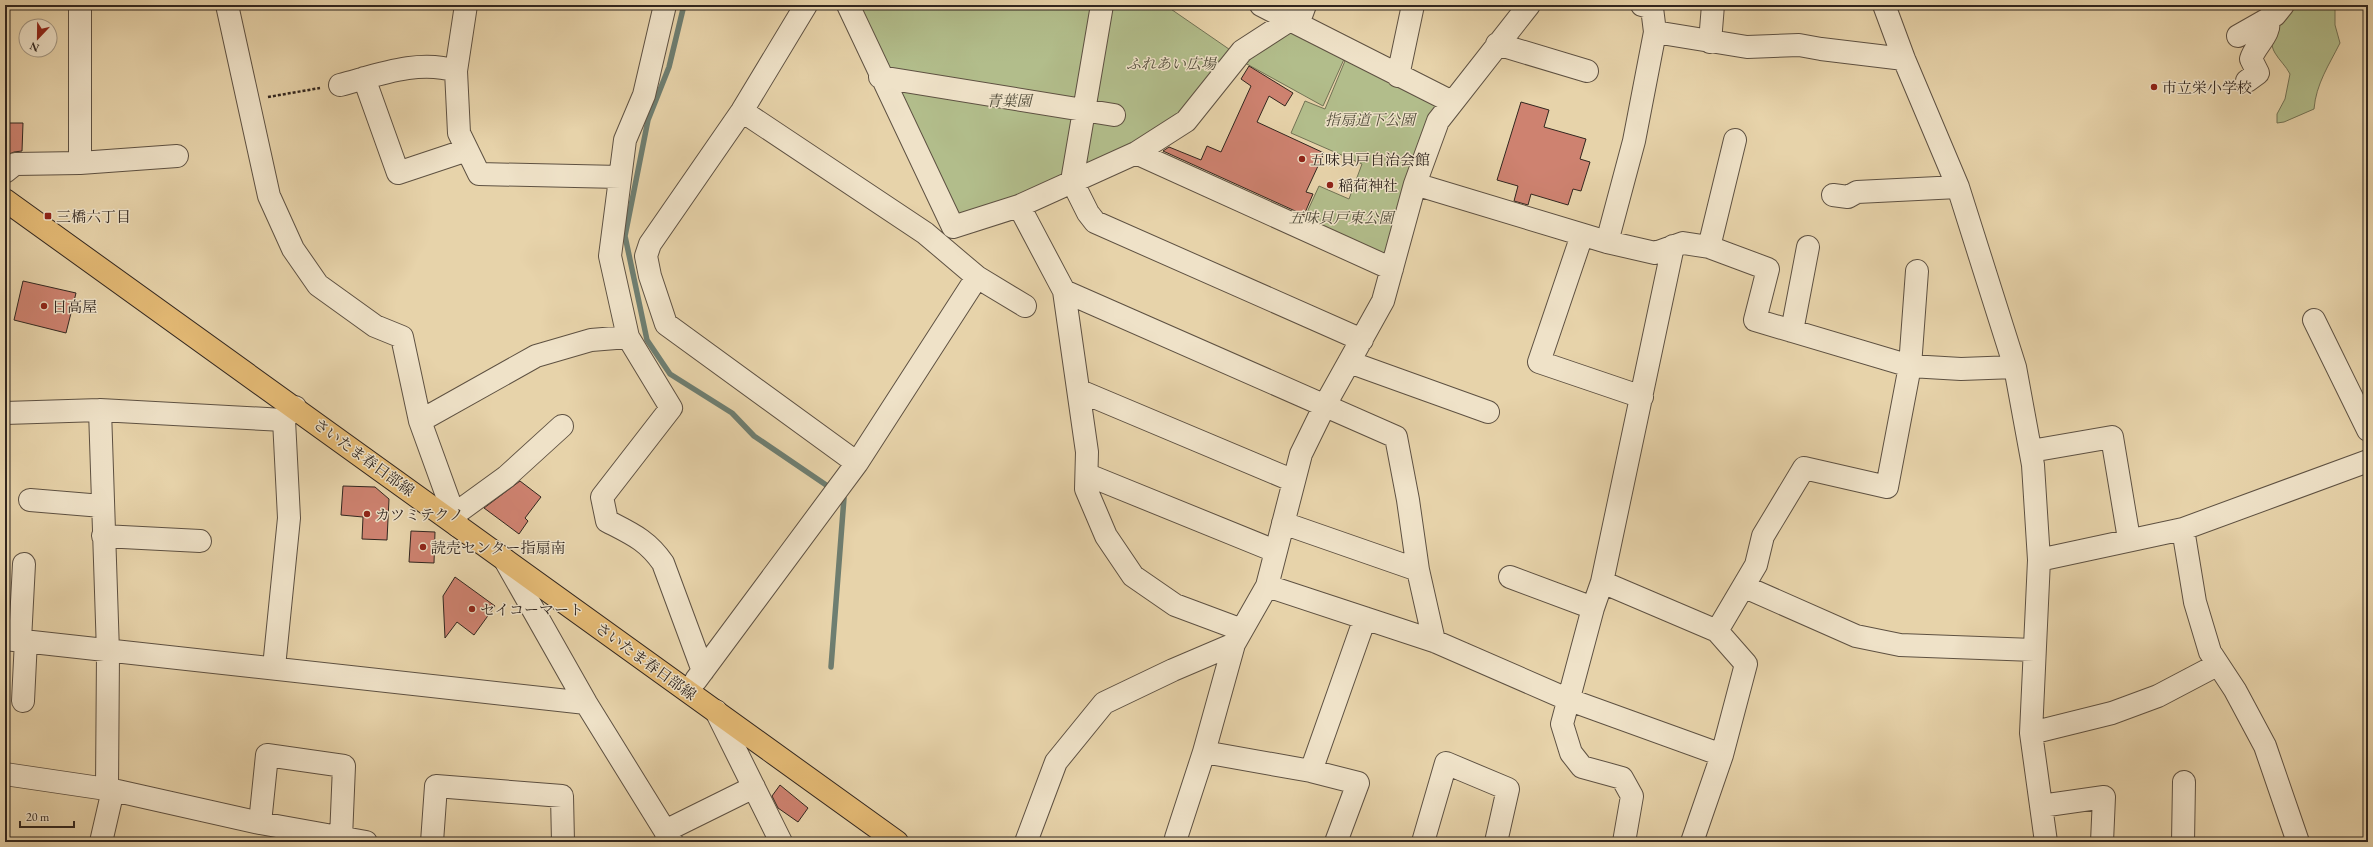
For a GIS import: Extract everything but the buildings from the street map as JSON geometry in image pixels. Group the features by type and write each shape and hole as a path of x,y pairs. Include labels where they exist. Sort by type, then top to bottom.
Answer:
{"main road":[{"name":"さいたま春日部線","path":"5,200 289,414 456,520 505,560 897,842"}],"street":[{"path":"80,5 80,163"},
{"path":"227,5 269,196 293,249 318,285 375,326 402,337 420,421 456,520 562,426"},
{"path":"466,5 456,71 459,133 479,174 620,177"},
{"path":"665,5 644,95 625,140 610,256 628,337 671,408 602,496 607,521 640,537 652,548 663,563 703,672"},
{"path":"806,5 742,111 650,244 646,256 650,276 666,324 857,463"},
{"path":"848,5 880,76 953,228 1019,206 1136,153 1186,121 1242,51 1298,16"},
{"path":"1102,5 1072,181 1088,213 1095,222 1362,340"},
{"path":"1261,5 1298,16 1398,76 1452,102"},
{"path":"1398,76 1413,5"},
{"path":"1176,838 1204,752 1238,637 1267,586 1301,454 1325,405 1383,301 1415,184 1438,121 1529,5"},
{"path":"1607,242 1634,141 1655,32 1652,8 1642,5"},
{"path":"1710,42 1713,5"},
{"path":"1884,5 1904,59 1958,187 2015,367 2031,451 2038,560 2031,733 2046,842"},
{"path":"2238,36 2275,12"},
{"path":"2247,81 2258,73 2251,59 2268,30 2275,12"},
{"path":"1655,32 1748,47 1799,45 1821,50 1904,59"},
{"path":"1497,44 1587,71"},
{"path":"340,85 418,66 433,65 456,71"},
{"path":"880,76 1114,115"},
{"path":"364,78 398,173 467,150"},
{"path":"742,111 925,233 977,278 1025,306"},
{"path":"1709,247 1735,140"},
{"path":"1136,153 1392,269"},
{"path":"5,172 15,164 80,163 177,156"},
{"path":"1415,184 1607,242 1655,253 1683,243 1709,247 1768,269 1755,320 1910,366 1961,369 2015,367"},
{"path":"1833,195 1848,197 1857,192 1958,187"},
{"path":"1019,206 1064,291 1080,391 1088,475 1086,489 1106,536 1134,576 1175,605 1238,637"},
{"path":"1582,235 1539,362 1642,397"},
{"path":"1624,842 1632,796 1622,778 1582,767 1571,753 1562,724 1567,699 1592,608 1602,582 1673,246"},
{"path":"1792,331 1808,246"},
{"path":"1717,631 1745,587 1756,565 1763,536 1804,468 1887,487 1910,366 1917,271"},
{"path":"688,691 857,463 977,278"},
{"path":"1064,291 1396,436 1408,500 1418,570 1434,641"},
{"path":"2314,320 2368,430"},
{"path":"420,421 536,356 591,340 628,337"},
{"path":"1349,362 1488,412"},
{"path":"1080,391 1294,481"},
{"path":"100,410 108,652 110,789 101,842"},
{"path":"5,413 100,410 289,414 289,518 274,667"},
{"path":"2031,451 2112,437 2130,539"},
{"path":"2038,560 2130,539 2183,529 2368,461"},
{"path":"1088,475 1275,551"},
{"path":"30,500 102,506"},
{"path":"1283,523 1418,570"},
{"path":"2183,529 2195,602 2210,652 2217,665 2235,690 2265,746 2298,842"},
{"path":"103,536 200,541"},
{"path":"505,560 586,703 669,836 754,787"},
{"path":"23,701 17,640 24,564"},
{"path":"1510,577 1592,608"},
{"path":"1602,582 1717,631 1746,664 1722,755 1692,842"},
{"path":"1267,586 1434,641 1567,699 1722,755"},
{"path":"1745,587 1856,636 1900,644 2034,650"},
{"path":"1311,771 1365,618"},
{"path":"1026,842 1056,762 1104,704 1238,637"},
{"path":"17,640 108,652 274,667 586,703"},
{"path":"2031,733 2112,713 2158,696 2217,665"},
{"path":"716,711 781,842"},
{"path":"1204,752 1311,771 1358,783 1336,842"},
{"path":"260,823 267,755 344,766 327,838"},
{"path":"1423,842 1446,763 1508,789 1496,842"},
{"path":"5,774 110,789 327,838 366,842"},
{"path":"2183,842 2184,782"},
{"path":"432,842 436,786 562,796 563,842"},
{"path":"2041,806 2104,797 2102,842"}],"path":[{"path":"247,100 340,85"}],"green space":[{"name":"青葉園","path":"858,5 1165,5 1239,56 1182,116 1088,172 956,220 894,76"},
{"path":"2290,5 2335,5 2335,25 2340,43 2320,83 2314,109 2284,122 2277,123 2277,114 2285,99 2290,74 2275,53 2272,47 2272,41 2273,34 2279,22"},
{"path":"1290,30 1345,57 1323,106 1245,63"},
{"name":"指扇道下公園","path":"1347,56 1445,107 1421,135 1393,221 1392,241 1388,250 1381,257 1303,221 1319,186 1349,199 1362,164 1291,133 1305,101 1325,109"}],"waterway":[{"path":"684,5 669,67 648,120 625,236 647,340 670,374 732,413 754,436 832,489"},
{"path":"831,667 844,498 839,494"}],"place":[{"name":"市立栄小学校","path":"2154,87"},
{"name":"五味貝戸自治会館","path":"1302,159"},
{"name":"稲荷神社","path":"1330,185"},
{"name":"三橋六丁目","path":"48,216"},
{"name":"日高屋","path":"44,306"},
{"name":"カツミテクノ","path":"367,514"},
{"name":"読売センター指扇南","path":"423,547"},
{"name":"セイコーマート","path":"472,609"}],"park label":[{"name":"ふれあい広場","path":"1171,63"},
{"name":"五味貝戸東公園","path":"1341,217"}]}
